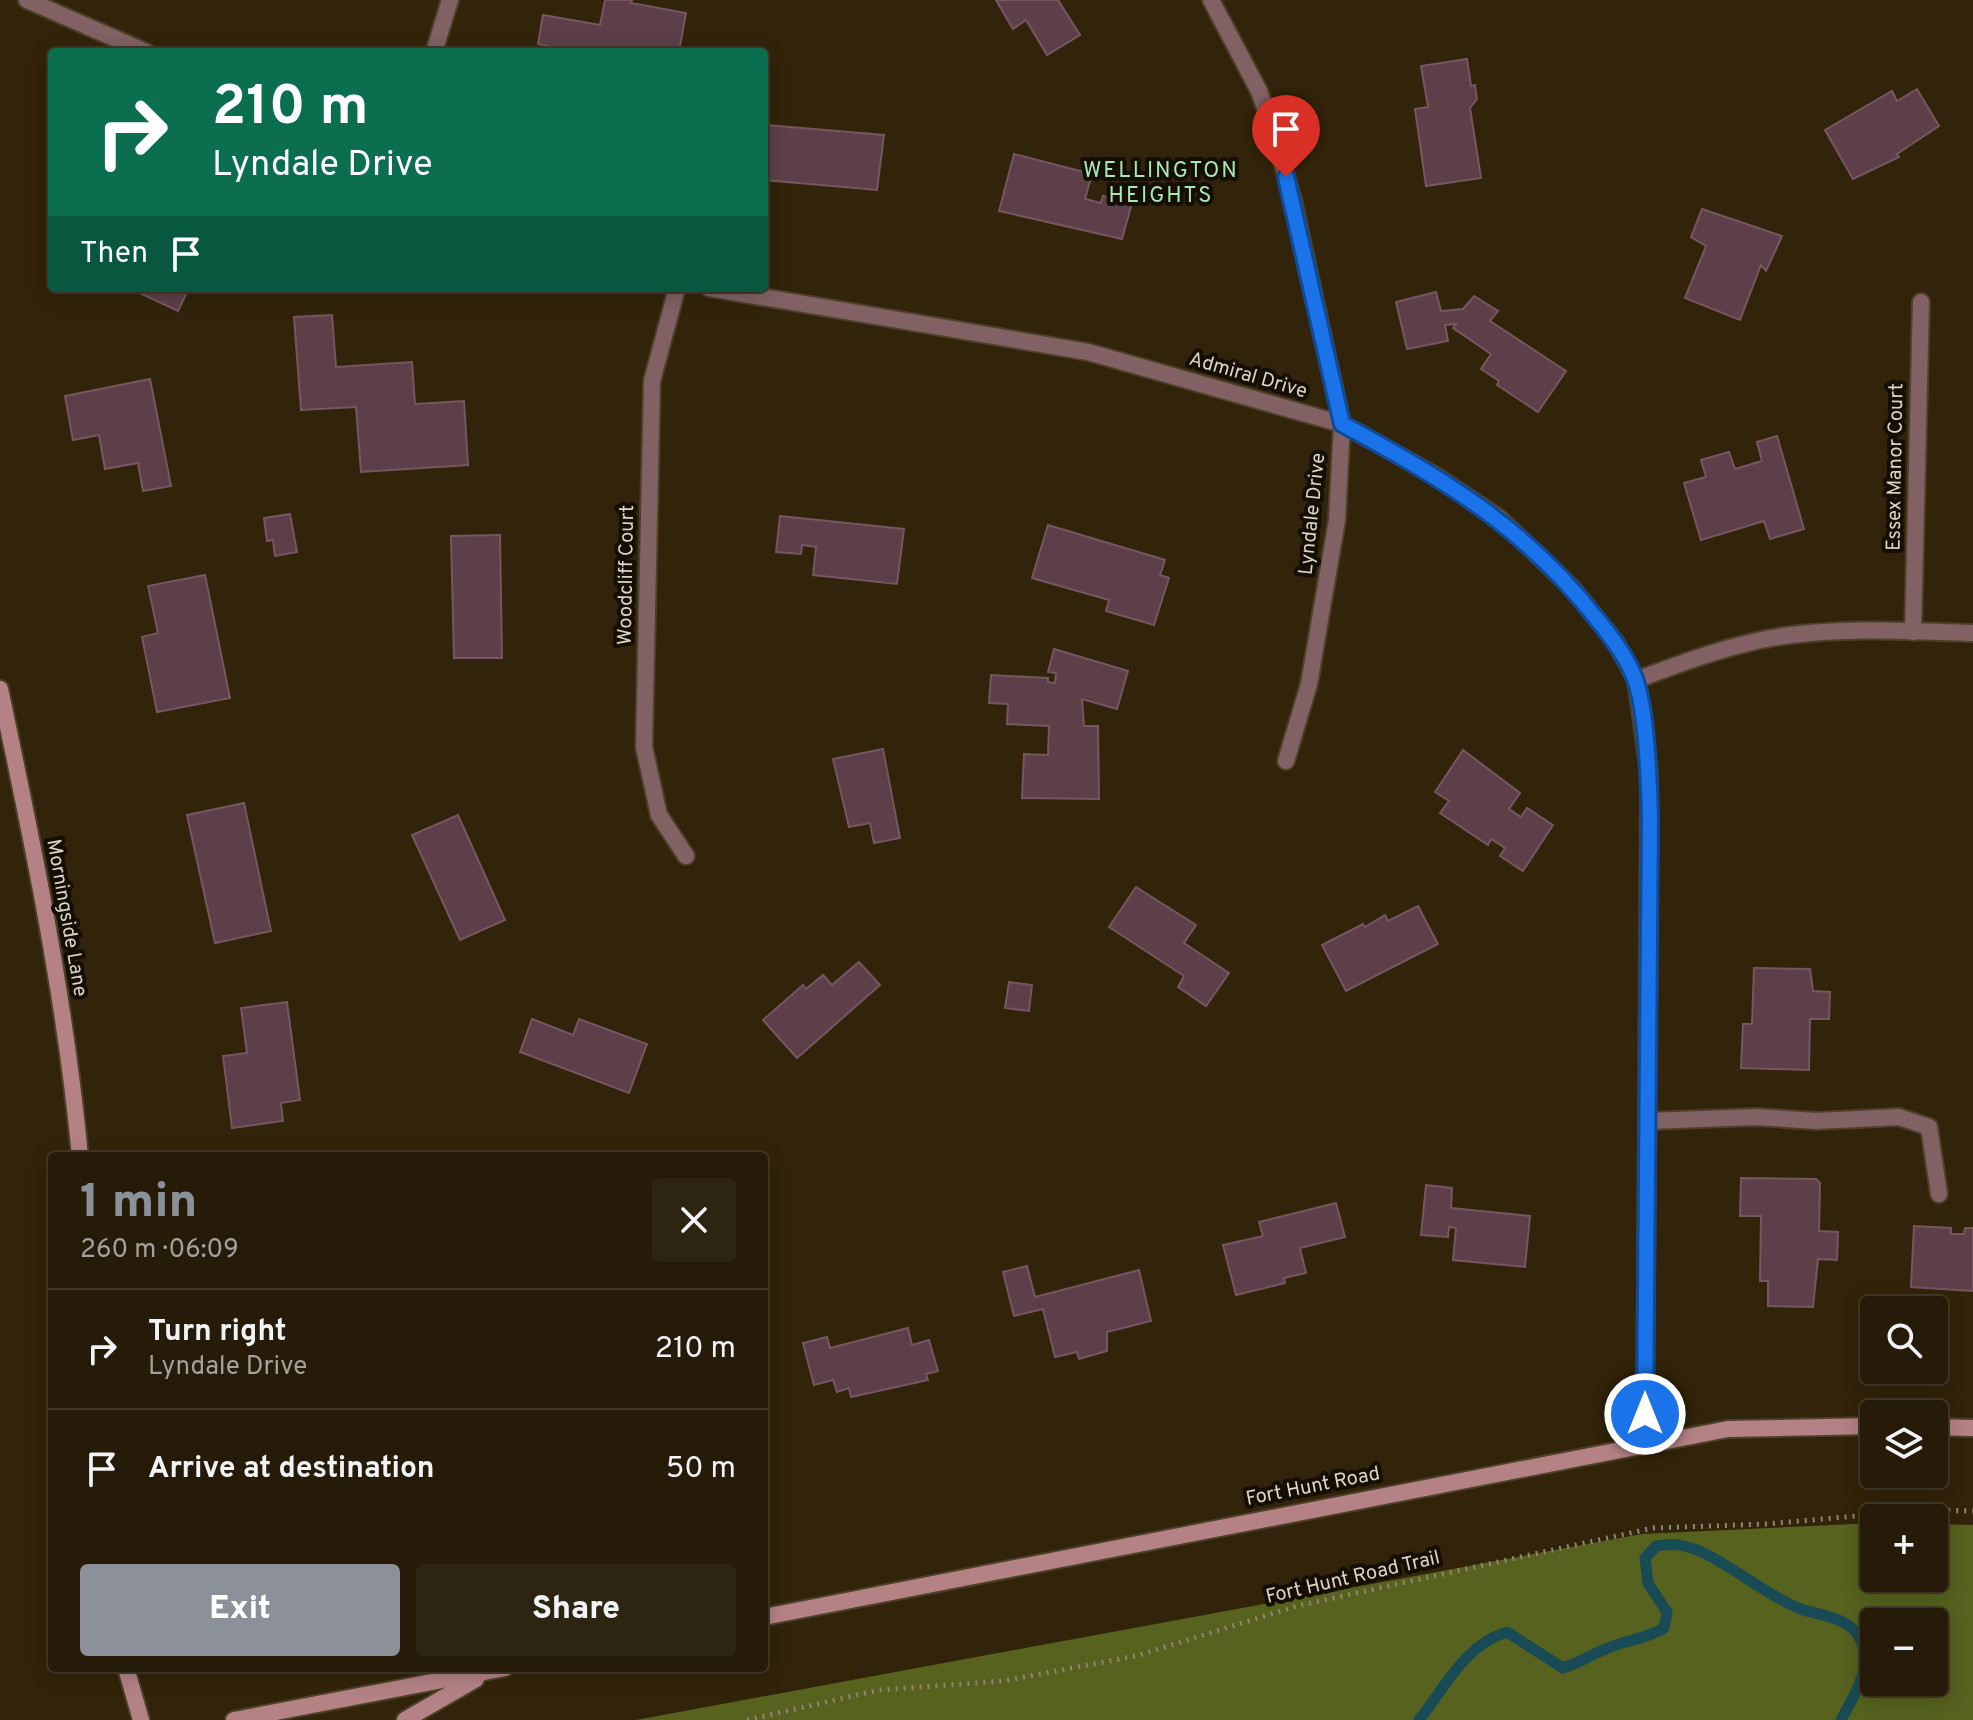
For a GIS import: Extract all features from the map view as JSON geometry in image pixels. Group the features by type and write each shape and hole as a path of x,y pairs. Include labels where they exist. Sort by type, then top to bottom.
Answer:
{"main road":[{"name":"Morningside Lane","path":"0,689 43,893 71,1061 80,1152"},
{"name":"Fort Hunt Road","path":"768,1616 1728,1429 1860,1426"},
{"path":"1948,1427 1973,1428"},
{"path":"127,1672 141,1720"},
{"path":"234,1720 483,1672"},
{"path":"405,1720 493,1672"}],"street":[{"path":"27,0 137,48"},
{"path":"435,48 450,0"},
{"name":"Lyndale Drive","path":"1211,0 1259,91 1273,131 1293,200 1342,424 1337,520 1312,669 1286,761"},
{"name":"Woodcliff Court","path":"676,292 652,381 644,747 659,815 686,856"},
{"name":"Admiral Drive","path":"733,292 1088,352 1342,424 1436,476 1499,518 1529,543 1573,589 1616,643 1636,680 1649,773 1645,1444"},
{"name":"Essex Manor Court","path":"1913,632 1921,302"},
{"path":"1636,680 1715,651 1781,636 1833,630 1973,633"},
{"path":"1648,1121 1756,1117 1816,1121 1899,1117 1929,1127 1939,1194"}],"path":[{"name":"Fort Hunt Road Trail","path":"747,1720 879,1690 1003,1681 1136,1656 1297,1606 1653,1528 1766,1524 1925,1510 1973,1511"}],"green space":[{"path":"1860,1524 1860,1592 1948,1592 1948,1524 1973,1525 1973,1720 636,1720 1642,1534"}],"building":[{"path":"605,0 632,0 631,3 686,13 680,48 557,48 538,44 543,15 600,25"},
{"path":"996,0 1058,0 1080,35 1047,55 1026,20 1013,29"},
{"path":"1467,59 1471,86 1475,85 1477,99 1470,108 1481,178 1426,186 1415,109 1428,107 1421,66"},
{"path":"1917,89 1939,126 1897,154 1899,157 1853,179 1825,130 1892,91 1897,101"},
{"path":"768,125 884,135 877,190 768,180"},
{"path":"1014,154 1092,174 1085,199 1101,203 1103,196 1132,203 1122,239 999,211"},
{"path":"1702,209 1782,236 1766,271 1761,265 1740,320 1685,298 1706,246 1691,237"},
{"path":"138,292 187,292 178,311"},
{"path":"1436,292 1441,311 1463,309 1474,296 1498,311 1490,321 1566,371 1538,412 1497,385 1499,381 1481,369 1491,354 1453,328 1456,324 1445,325 1448,341 1407,349 1396,302"},
{"path":"332,315 336,367 412,362 415,404 464,401 468,465 361,472 356,407 301,410 294,317"},
{"path":"150,379 171,486 143,491 138,463 105,469 99,435 73,440 65,396"},
{"path":"1777,436 1804,529 1770,539 1764,521 1701,540 1684,483 1706,477 1701,460 1729,452 1735,469 1762,461 1757,442"},
{"path":"290,514 297,552 275,556 273,540 267,541 264,518"},
{"path":"780,516 904,529 897,584 813,575 816,547 802,545 801,554 776,552"},
{"path":"1048,525 1165,560 1160,575 1169,578 1154,625 1106,611 1109,600 1032,578"},
{"path":"500,535 502,658 454,658 451,536"},
{"path":"205,575 230,698 157,712 142,637 158,633 148,586"},
{"path":"1054,649 1128,671 1117,709 1082,699 1084,726 1098,726 1099,799 1022,798 1024,754 1048,755 1049,726 1007,724 1008,704 989,703 991,675 1048,678 1048,682 1055,683 1056,673 1048,672"},
{"path":"883,749 900,838 874,843 870,823 849,827 833,759"},
{"path":"1463,750 1520,793 1509,809 1521,817 1527,808 1553,825 1523,871 1500,856 1505,848 1491,839 1488,845 1440,813 1449,801 1435,792"},
{"path":"244,803 271,931 215,943 187,815"},
{"path":"458,815 505,920 460,940 412,835"},
{"path":"1136,887 1196,925 1184,943 1229,973 1206,1006 1178,987 1184,976 1109,927"},
{"path":"1418,906 1438,944 1346,991 1322,945 1385,915 1388,921"},
{"path":"859,962 880,985 797,1058 763,1020 803,985 806,989 823,975 832,985"},
{"path":"1754,968 1810,969 1813,991 1830,992 1829,1019 1810,1019 1809,1070 1741,1068 1743,1024 1752,1024"},
{"path":"1009,982 1032,985 1029,1011 1005,1008"},
{"path":"287,1002 300,1100 281,1103 283,1121 232,1128 223,1056 247,1053 241,1008"},
{"path":"532,1019 573,1035 579,1019 647,1044 629,1093 520,1052"},
{"path":"1741,1178 1816,1179 1820,1183 1819,1231 1838,1232 1837,1260 1818,1259 1813,1307 1768,1306 1768,1281 1760,1281 1761,1216 1740,1216"},
{"path":"1426,1185 1452,1188 1451,1208 1530,1216 1525,1267 1453,1260 1456,1228 1449,1227 1448,1237 1421,1235"},
{"path":"1336,1203 1345,1237 1300,1248 1306,1273 1284,1278 1285,1283 1236,1295 1223,1245 1263,1236 1259,1222"},
{"path":"1914,1226 1951,1228 1951,1234 1964,1234 1965,1228 1973,1228 1973,1291 1911,1287"},
{"path":"1027,1266 1035,1297 1139,1270 1151,1321 1107,1332 1107,1351 1079,1359 1077,1352 1055,1357 1043,1309 1014,1316 1003,1272"},
{"path":"908,1328 912,1345 929,1340 938,1371 926,1374 928,1380 851,1397 849,1388 837,1392 833,1380 814,1385 803,1343 827,1337 830,1348"}],"waterway":[{"path":"1419,1720 1467,1657 1479,1646 1507,1632 1563,1668 1609,1647 1664,1628 1667,1612 1648,1583 1645,1558 1656,1546 1672,1544 1709,1556 1785,1602 1838,1620 1853,1629 1863,1646 1864,1668 1857,1690 1841,1720"}],"district":[{"name":"WELLINGTON HEIGHTS","path":"1161,184"}],"route":[{"path":"1286,177 1342,424 1436,476 1499,518 1529,543 1573,589 1616,643 1636,680 1649,773 1650,818 1645,1414"}]}
